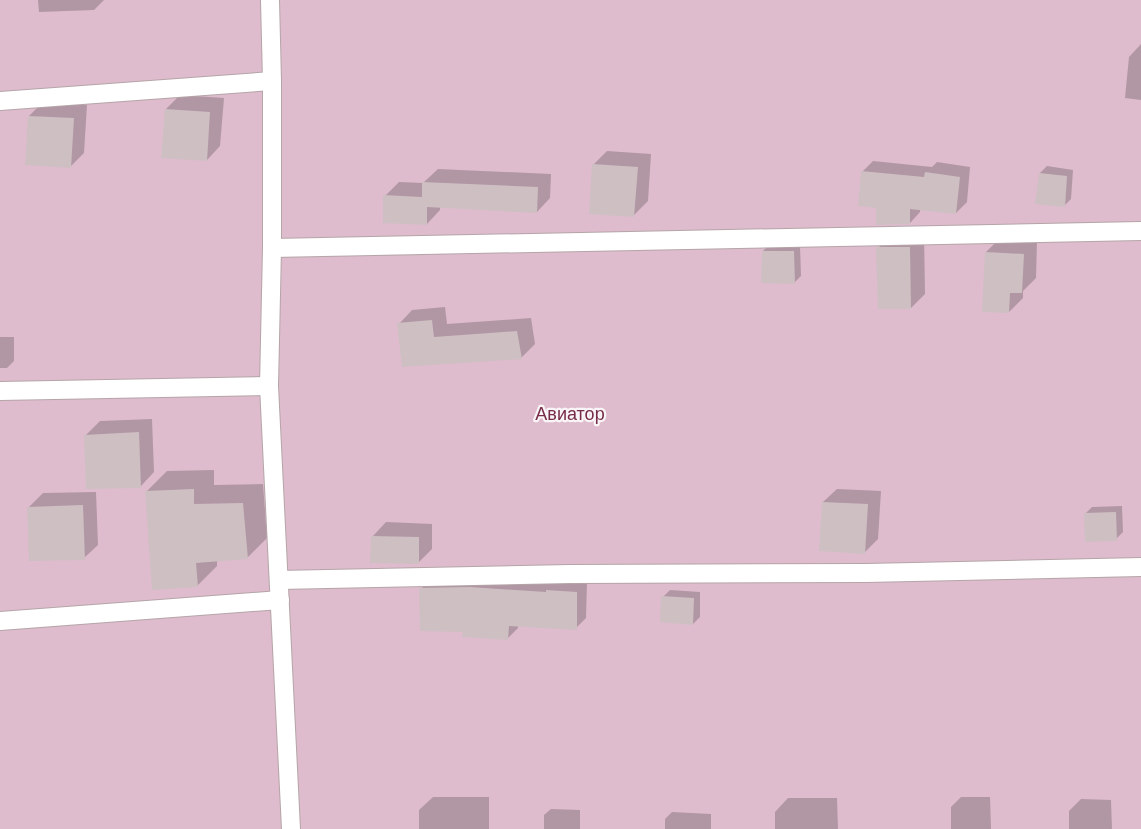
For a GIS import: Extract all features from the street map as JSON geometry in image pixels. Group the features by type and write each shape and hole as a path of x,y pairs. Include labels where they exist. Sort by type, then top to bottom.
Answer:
{"street":[{"path":"270,0 272,249 269,386 291,829"},
{"path":"0,100 272,81"},
{"path":"272,249 1141,231"},
{"path":"0,391 269,386"},
{"path":"279,580 570,573 854,573 1141,567"},
{"path":"0,621 280,600"}],"green space":[{"name":"Авиатор","path":"0,0 1141,0 1141,829 0,829"}],"building":[{"path":"165,109 210,112 207,161 161,158"},
{"path":"28,116 74,118 71,168 25,165"},
{"path":"592,164 638,167 634,217 589,214"},
{"path":"861,171 924,177 925,172 960,177 956,214 910,209 910,224 876,225 876,208 858,206"},
{"path":"1039,173 1067,176 1065,207 1035,204"},
{"path":"422,182 538,187 537,213 427,207 427,225 383,223 383,195 422,197"},
{"path":"876,247 910,247 911,309 878,309"},
{"path":"762,251 794,251 795,284 761,283"},
{"path":"985,252 1024,254 1022,293 1010,293 1009,313 982,312"},
{"path":"432,320 434,337 517,331 522,359 402,367 397,323"},
{"path":"139,432 141,488 86,489 84,435"},
{"path":"194,489 194,504 243,503 248,559 196,563 198,587 152,590 145,491"},
{"path":"822,502 868,504 865,554 819,551"},
{"path":"83,505 85,560 29,561 27,507"},
{"path":"1116,512 1117,541 1085,542 1084,513"},
{"path":"371,536 419,537 419,564 370,563"},
{"path":"470,587 577,592 577,630 509,626 508,640 462,637 463,632 420,631 419,588"},
{"path":"661,596 694,598 693,625 660,622"}]}
